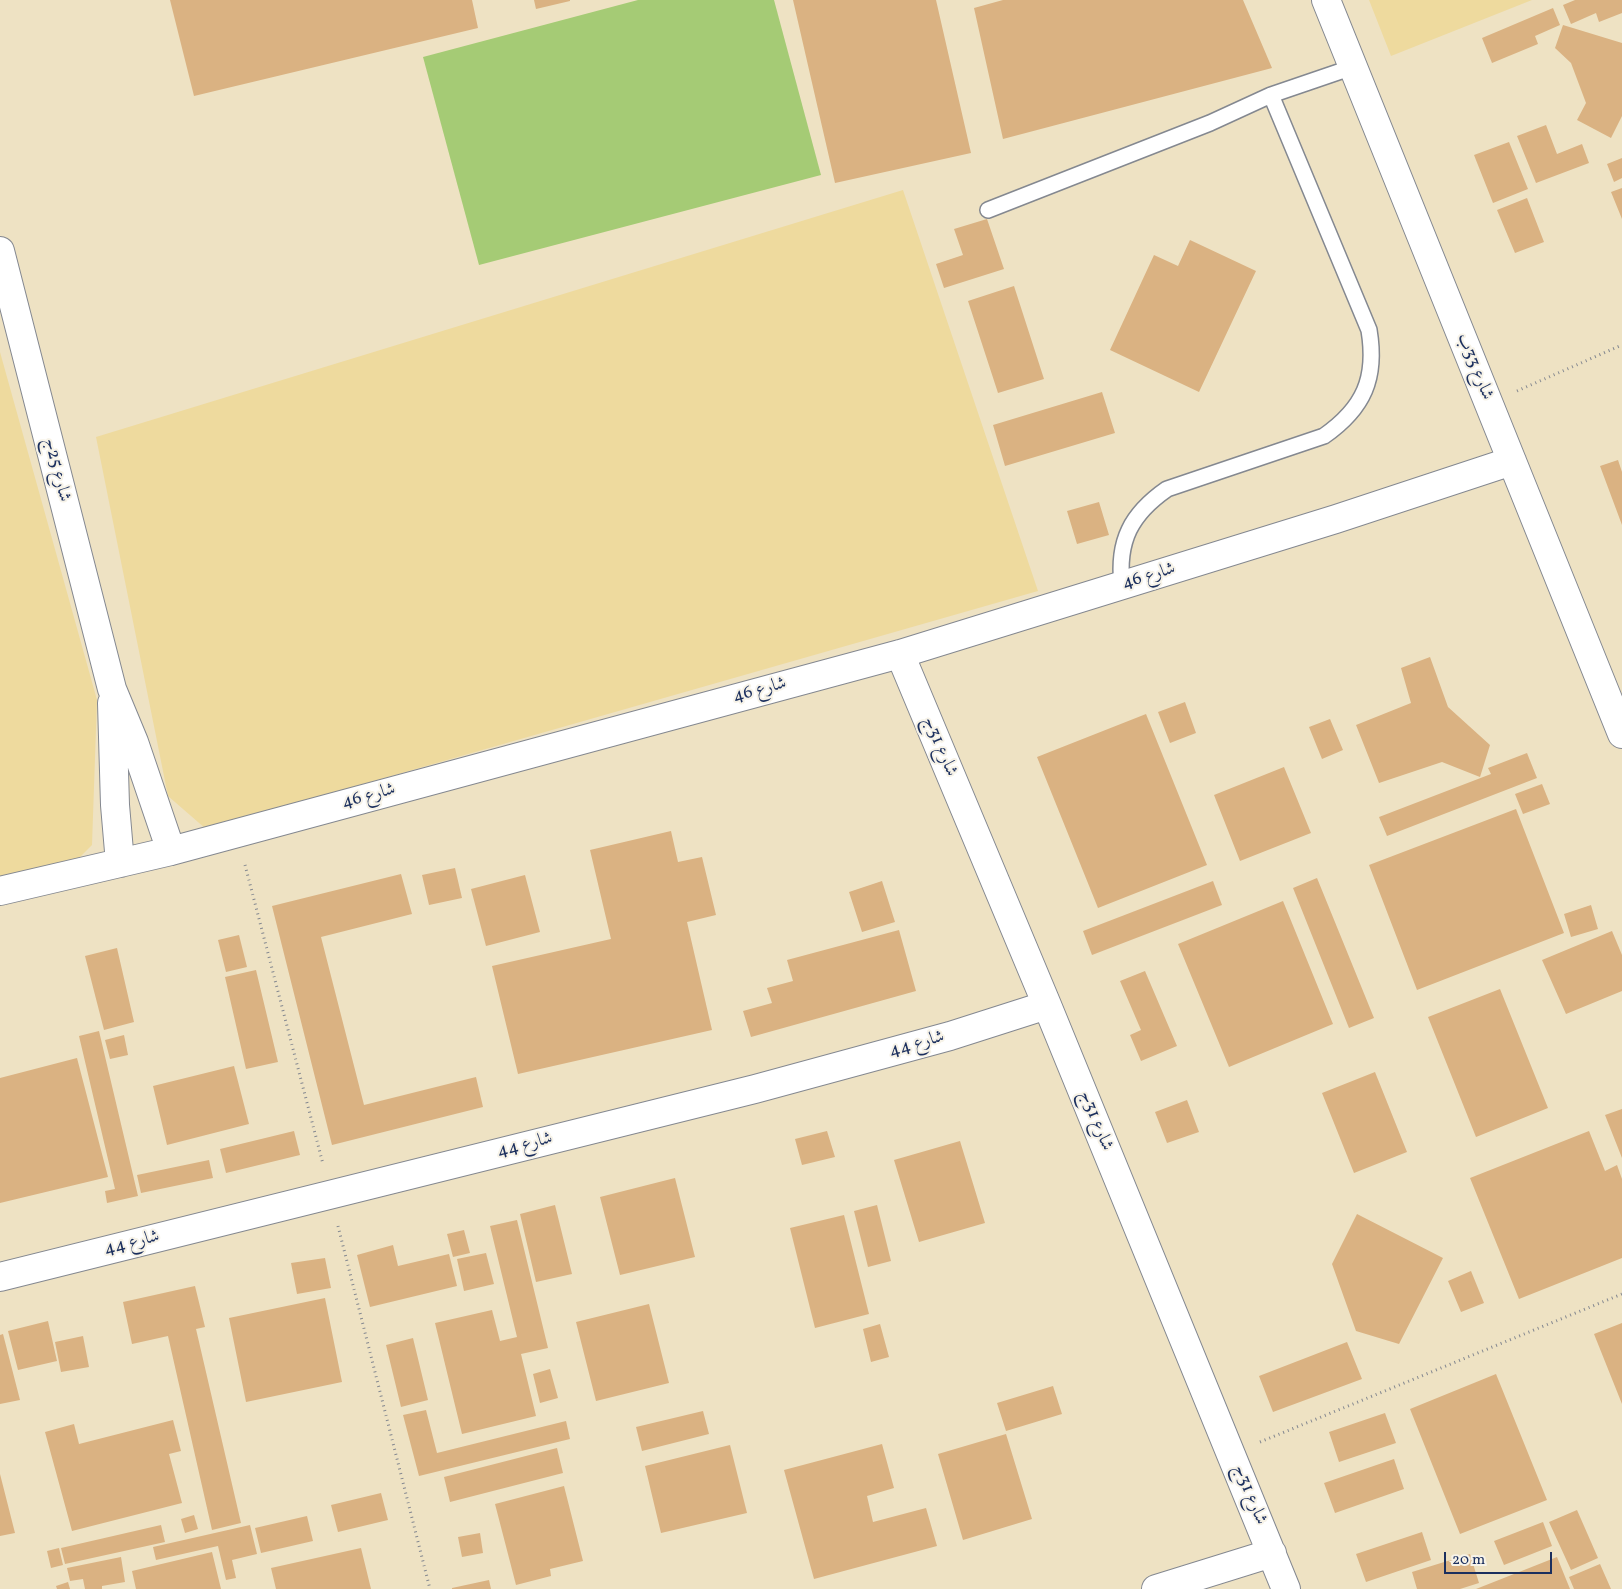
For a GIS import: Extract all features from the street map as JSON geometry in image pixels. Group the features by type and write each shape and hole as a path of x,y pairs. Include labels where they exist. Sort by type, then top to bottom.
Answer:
{"street":[{"name":"شارع 33ب","path":"1326,0 1622,734"},
{"name":"شارع 25ج","path":"0,251 112,689 134,742 172,851"},
{"name":"شارع 46","path":"0,892 172,851 900,654 1512,461"},
{"name":"شارع 31ج","path":"900,654 1047,1005 1286,1589"},
{"name":"شارع 25ج","path":"112,689 114,786 120,863"},
{"name":"شارع 44","path":"0,1277 755,1089 950,1036 1047,1005"},
{"path":"1156,1589 1272,1553"}],"lane":[{"path":"988,210 1210,123 1271,95 1353,67"},
{"path":"1122,585 1120,566 1122,547 1128,529 1138,513 1152,499 1167,489 1324,436 1341,424 1356,409 1365,391 1371,371 1373,350 1369,330 1271,95"}],"path":[{"path":"1489,404 1622,345"},
{"path":"1232,1454 1622,1294"}],"green space":[{"path":"638,0 774,0 821,175 479,265 423,57"}],"sand":[{"path":"1369,0 1532,0 1391,56"},
{"path":"903,190 1038,591 206,829 168,796 96,437"},
{"path":"0,352 97,700 92,845 79,858 0,878"}],"building":[{"path":"170,0 472,0 478,28 194,96"},
{"path":"534,0 570,0 570,1 536,9"},
{"path":"793,0 936,0 971,153 835,183"},
{"path":"1003,0 1243,0 1272,68 1003,139 974,8"},
{"path":"1575,0 1622,0 1622,13 1599,22 1596,13 1571,24 1563,5"},
{"path":"1553,8 1560,25 1535,36 1538,44 1492,63 1482,38"},
{"path":"1563,25 1622,43 1622,116 1611,138 1577,120 1586,103 1571,63 1555,48"},
{"path":"1546,125 1557,154 1582,144 1589,163 1536,183 1517,136"},
{"path":"1509,142 1528,189 1493,203 1474,155"},
{"path":"1622,158 1622,178 1614,182 1607,164"},
{"path":"1622,188 1622,219 1611,192"},
{"path":"1527,198 1544,242 1515,253 1497,210"},
{"path":"987,219 1004,269 944,288 936,264 963,255 954,229"},
{"path":"1190,240 1256,271 1199,392 1110,350 1154,255 1178,266"},
{"path":"1014,286 1044,379 998,393 968,301"},
{"path":"1102,392 1115,433 1005,466 993,425"},
{"path":"1618,460 1622,472 1622,525 1600,466"},
{"path":"1099,502 1109,535 1077,544 1067,511"},
{"path":"1430,657 1448,707 1490,745 1480,777 1442,762 1379,783 1356,725 1411,703 1401,668"},
{"path":"1185,702 1196,733 1170,743 1158,712"},
{"path":"1146,714 1207,865 1098,908 1037,757"},
{"path":"1330,719 1343,750 1322,759 1309,727"},
{"path":"1527,753 1537,778 1387,836 1379,817 1491,774 1488,768"},
{"path":"1284,767 1311,833 1240,861 1214,795"},
{"path":"1542,784 1550,804 1523,814 1515,794"},
{"path":"1516,809 1564,933 1417,990 1369,865"},
{"path":"671,831 678,862 702,857 716,915 687,922 712,1030 518,1074 492,966 611,939 590,850"},
{"path":"455,868 462,898 429,905 422,875"},
{"path":"401,874 412,914 321,937 364,1105 476,1077 483,1107 332,1145 272,906"},
{"path":"525,875 540,932 486,946 471,889"},
{"path":"1317,878 1374,1018 1349,1028 1293,888"},
{"path":"882,881 895,922 862,932 849,892"},
{"path":"1213,881 1222,905 1092,955 1083,931"},
{"path":"1283,901 1333,1024 1229,1067 1178,944"},
{"path":"1591,905 1598,929 1571,937 1564,914"},
{"path":"899,930 916,991 751,1037 743,1011 772,1003 767,988 793,981 787,960"},
{"path":"1612,931 1622,955 1622,991 1566,1014 1542,960"},
{"path":"239,935 247,967 226,972 218,940"},
{"path":"117,948 134,1022 104,1030 85,956"},
{"path":"256,970 278,1062 246,1069 225,977"},
{"path":"1145,971 1177,1046 1141,1061 1130,1035 1141,1030 1120,981"},
{"path":"1500,989 1548,1108 1476,1137 1428,1017"},
{"path":"99,1031 138,1196 107,1203 105,1191 115,1189 79,1036"},
{"path":"124,1035 128,1055 110,1059 105,1040"},
{"path":"77,1058 108,1177 0,1203 0,1078"},
{"path":"234,1066 249,1124 167,1145 153,1086"},
{"path":"1375,1072 1407,1152 1354,1173 1322,1093"},
{"path":"1187,1100 1199,1132 1167,1143 1155,1112"},
{"path":"1622,1109 1622,1158 1605,1115"},
{"path":"294,1131 300,1155 226,1173 220,1149"},
{"path":"827,1131 835,1157 802,1165 795,1139"},
{"path":"1589,1131 1605,1171 1617,1165 1622,1179 1622,1258 1519,1299 1470,1178"},
{"path":"960,1141 985,1223 919,1242 894,1160"},
{"path":"209,1160 213,1178 141,1193 137,1175"},
{"path":"675,1178 695,1257 620,1275 600,1197"},
{"path":"555,1205 572,1274 536,1282 520,1214"},
{"path":"877,1205 891,1261 868,1267 854,1211"},
{"path":"1357,1214 1443,1258 1399,1344 1356,1331 1332,1264"},
{"path":"844,1215 869,1314 815,1328 790,1228"},
{"path":"517,1220 548,1348 521,1354 536,1416 462,1434 435,1323 492,1310 500,1341 517,1337 490,1226"},
{"path":"464,1230 470,1253 453,1257 447,1234"},
{"path":"393,1245 398,1266 449,1254 457,1286 370,1307 357,1255"},
{"path":"486,1253 494,1284 464,1291 457,1259"},
{"path":"325,1258 331,1288 297,1294 291,1263"},
{"path":"1471,1271 1484,1303 1461,1312 1448,1281"},
{"path":"195,1286 205,1327 196,1329 241,1523 212,1530 168,1336 132,1344 123,1302"},
{"path":"325,1298 342,1382 246,1402 229,1318"},
{"path":"649,1304 669,1383 596,1401 576,1322"},
{"path":"48,1321 57,1361 18,1370 8,1331"},
{"path":"1622,1323 1622,1404 1594,1334"},
{"path":"880,1324 889,1357 871,1362 863,1329"},
{"path":"3,1334 20,1400 0,1404 0,1335"},
{"path":"83,1336 89,1367 61,1372 55,1342"},
{"path":"413,1338 428,1400 401,1407 386,1345"},
{"path":"1347,1342 1362,1379 1273,1412 1259,1376"},
{"path":"550,1369 558,1398 540,1403 533,1374"},
{"path":"1496,1374 1547,1500 1460,1534 1410,1409"},
{"path":"1053,1386 1062,1414 1006,1431 997,1403"},
{"path":"426,1410 437,1453 566,1421 570,1439 419,1476 403,1415"},
{"path":"703,1411 709,1434 642,1451 636,1427"},
{"path":"1385,1413 1396,1443 1339,1462 1329,1432"},
{"path":"173,1420 181,1451 169,1454 182,1503 72,1531 45,1432 74,1424 79,1444"},
{"path":"1006,1434 1032,1519 963,1540 938,1454"},
{"path":"882,1444 894,1488 867,1496 873,1522 926,1508 937,1546 814,1579 784,1470"},
{"path":"730,1445 747,1513 661,1533 645,1466"},
{"path":"557,1448 563,1473 450,1502 444,1477"},
{"path":"1394,1459 1404,1489 1335,1513 1324,1483"},
{"path":"0,1474 15,1533 0,1536"},
{"path":"564,1486 583,1561 550,1569 551,1576 516,1585 495,1504"},
{"path":"381,1493 388,1520 338,1532 331,1505"},
{"path":"1577,1510 1598,1558 1571,1570 1549,1522"},
{"path":"194,1515 198,1529 185,1533 181,1519"},
{"path":"307,1516 313,1541 261,1553 255,1528"},
{"path":"1543,1522 1552,1546 1504,1565 1494,1541"},
{"path":"161,1525 165,1542 65,1564 61,1548"},
{"path":"250,1525 257,1554 232,1560 236,1578 226,1580 218,1546 156,1560 153,1547"},
{"path":"1422,1532 1431,1560 1366,1582 1356,1554"},
{"path":"480,1533 483,1553 462,1557 458,1537"},
{"path":"59,1548 63,1565 51,1568 47,1551"},
{"path":"361,1548 371,1589 276,1589 271,1568"},
{"path":"212,1552 221,1589 136,1589 132,1571"},
{"path":"1470,1554 1479,1583 1460,1589 1417,1589 1412,1572"},
{"path":"121,1557 125,1582 102,1586 102,1589 85,1589 83,1579 70,1581 67,1568"},
{"path":"1557,1557 1570,1589 1476,1589"},
{"path":"1600,1564 1611,1589 1574,1589 1569,1577"},
{"path":"489,1580 491,1589 452,1589 452,1588"},
{"path":"68,1582 70,1589 57,1589 56,1586"}]}
